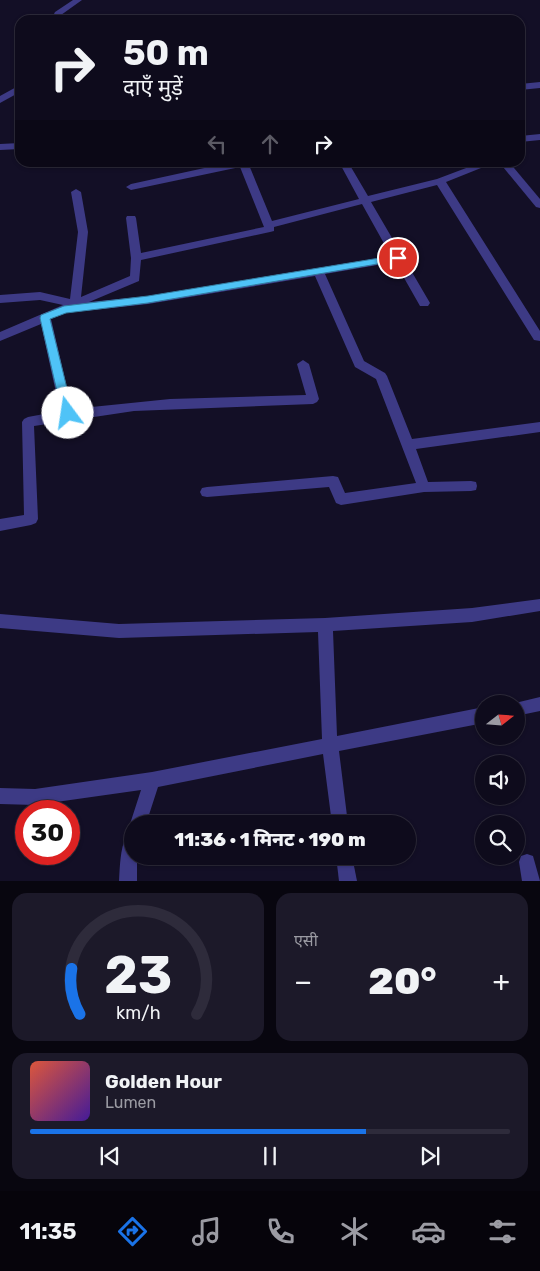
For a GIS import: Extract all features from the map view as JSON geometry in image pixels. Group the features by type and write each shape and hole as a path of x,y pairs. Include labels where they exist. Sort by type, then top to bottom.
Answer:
{"street":[{"path":"58,15 78,0"},
{"path":"525,86 540,85"},
{"path":"0,100 15,91"},
{"path":"525,138 540,137"},
{"path":"0,147 15,146"},
{"path":"130,187 226,167"},
{"path":"136,258 270,229 246,167"},
{"path":"346,167 424,303"},
{"path":"268,225 440,181 478,167"},
{"path":"507,167 540,205"},
{"path":"440,181 538,337"},
{"path":"75,304 83,232 76,192"},
{"path":"0,337 136,278 132,218"},
{"path":"64,309 148,300 398,258"},
{"path":"319,272 359,364 381,376 424,487"},
{"path":"0,299 40,296 75,304"},
{"path":"45,318 68,413"},
{"path":"0,525 31,519 28,422 68,413 192,402 313,399 303,364"},
{"path":"408,445 540,427"},
{"path":"207,492 334,481 341,500 424,487 471,486"},
{"path":"0,621 119,631 325,626 472,615 540,605"},
{"path":"325,626 330,746 339,815"},
{"path":"525,706 540,704"},
{"path":"0,796 35,797 152,780 475,717"},
{"path":"141,815 152,780"},
{"path":"527,862 531,881"},
{"path":"128,881 129,865"},
{"path":"345,865 348,881"}],"route":[{"path":"68,413 45,318 64,309 148,300 398,258"}]}
